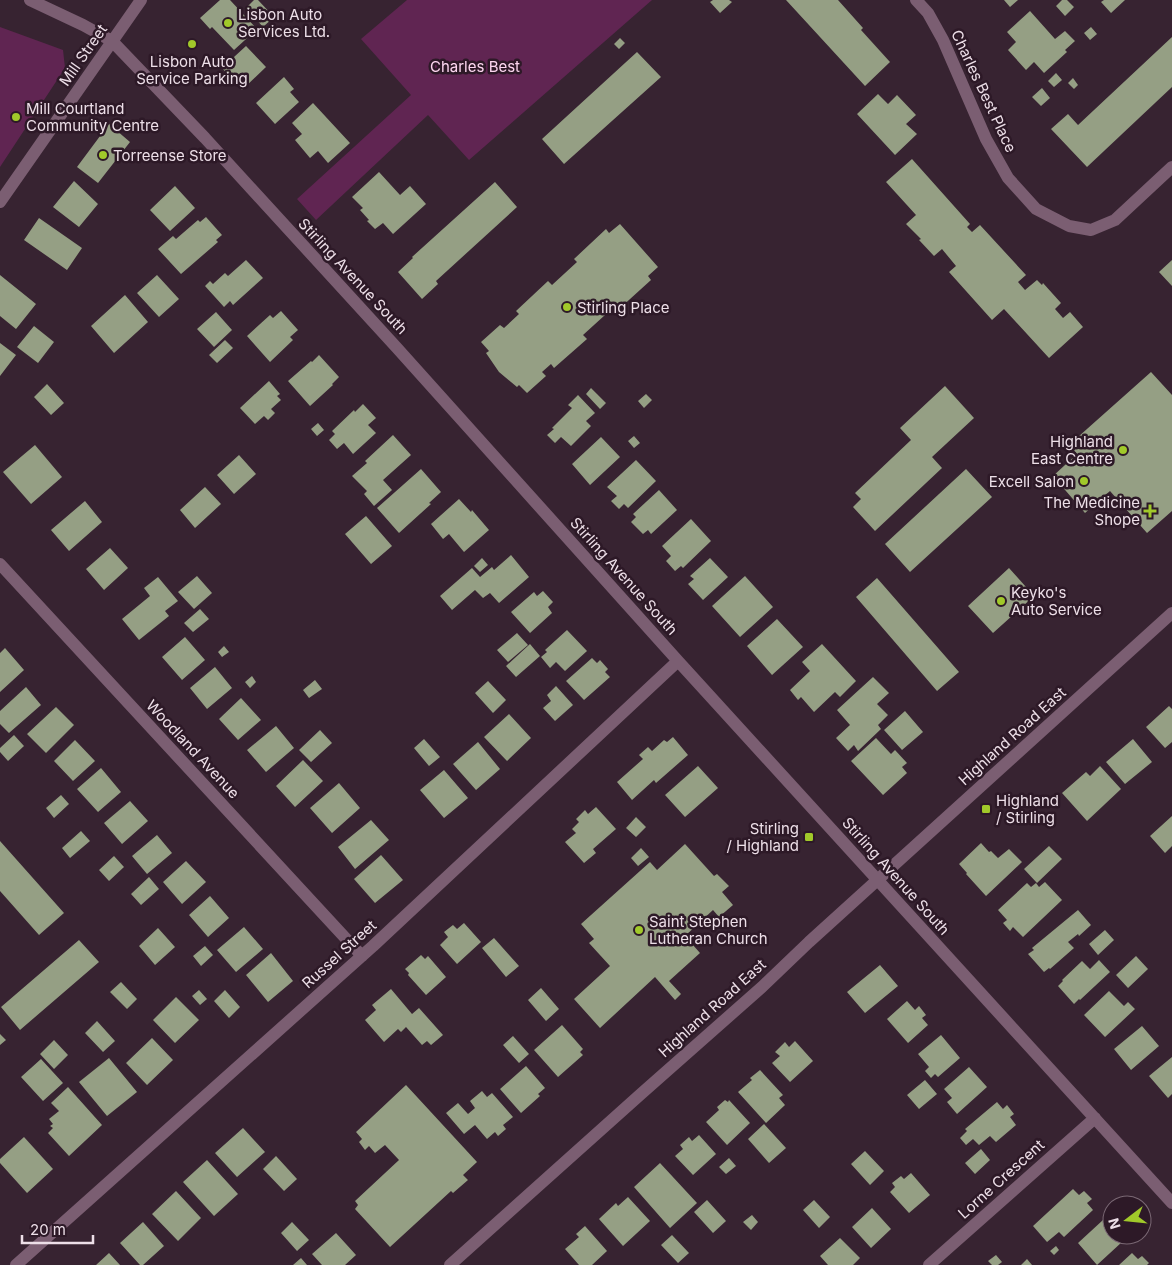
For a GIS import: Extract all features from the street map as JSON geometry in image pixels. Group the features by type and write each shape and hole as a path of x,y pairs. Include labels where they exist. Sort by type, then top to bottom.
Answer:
{"street":[{"name":"Stirling Avenue South","path":"30,0 112,41 205,138 1172,1203"},
{"name":"Mill Street","path":"0,202 141,0"},
{"name":"Charles Best Place","path":"916,0 928,13 943,40 986,138 1008,178 1036,208 1069,226 1091,230 1115,220 1172,168"},
{"name":"Woodland Avenue","path":"0,564 362,956"},
{"path":"1167,617 1172,632"},
{"name":"Highland Road East","path":"450,1265 762,987 809,942 1167,617"},
{"name":"Russel Street","path":"16,1265 362,956 678,661"},
{"name":"Lorne Crescent","path":"929,1265 1095,1118"}],"green space":[{"name":"Charles Best","path":"407,0 652,0 469,160 428,115 316,220 297,199 411,95 361,39"},
{"name":"Mill Courtland Community Centre","path":"0,27 63,50 65,68 0,167"}],"building":[{"name":"Lisbon Auto Services Ltd.","path":"220,0 230,0 257,29 234,50 212,27 210,29 200,18"},
{"path":"254,0 258,0 274,17 263,27 246,8"},
{"path":"713,0 729,0 732,2 720,13 710,2"},
{"path":"786,0 838,0 863,28 861,30 890,62 865,86"},
{"path":"1004,0 1018,0 1010,7"},
{"path":"1062,0 1067,0 1074,7 1065,16 1056,6"},
{"path":"1104,0 1125,0 1111,13 1101,2"},
{"path":"1030,11 1055,39 1065,31 1075,41 1065,50 1067,52 1044,73 1034,62 1026,70 1008,50 1016,42 1007,32"},
{"path":"1091,27 1097,34 1090,40 1084,33"},
{"path":"1172,37 1172,87 1087,167 1051,129 1068,114 1078,125"},
{"path":"620,38 625,43 619,49 614,44"},
{"path":"246,46 266,67 242,90 222,68"},
{"path":"637,52 661,77 564,164 542,139"},
{"path":"1056,73 1062,80 1054,87 1048,81"},
{"path":"284,77 294,89 290,92 299,102 275,124 256,103"},
{"path":"1073,78 1078,85 1074,89 1068,83"},
{"path":"1042,88 1050,98 1041,106 1032,97"},
{"path":"878,94 888,104 897,95 916,115 906,124 917,134 895,155 857,114"},
{"path":"313,103 350,143 328,163 318,151 310,158 295,140 302,134 292,123"},
{"name":"Torreense Store","path":"109,124 130,142 98,183 77,167"},
{"path":"912,159 970,224 967,227 972,232 980,225 1026,275 1018,282 1025,290 1037,280 1042,285 1043,283 1061,303 1055,309 1063,318 1070,312 1083,327 1049,358 1004,309 992,320 949,272 956,266 942,249 934,256 906,224 916,215 886,182"},
{"path":"379,172 400,195 410,186 426,204 393,234 383,223 375,229 360,210 363,208 352,197"},
{"path":"74,181 98,204 79,227 53,207"},
{"path":"495,182 517,207 436,281 438,284 422,299 398,272"},
{"path":"175,186 195,208 170,231 150,210"},
{"path":"206,217 222,235 216,240 218,242 181,274 158,249 173,236 176,239 198,220 200,222"},
{"path":"39,218 82,248 67,270 24,240"},
{"name":"Stirling Place","path":"620,224 658,267 648,276 651,280 619,309 616,305 583,335 587,339 554,368 551,364 542,372 546,376 527,393 519,385 517,387 499,372 486,353 489,351 481,342 500,325 504,328 519,314 516,311 548,281 552,285 577,262 574,259 606,229 609,233"},
{"path":"246,260 263,278 233,305 230,301 224,307 205,286 210,281 213,284 225,273 228,276"},
{"path":"1172,260 1172,286 1159,272"},
{"path":"0,275 36,304 16,329 0,316"},
{"path":"157,275 179,299 159,317 137,293"},
{"path":"125,295 148,322 114,353 91,326"},
{"path":"281,311 298,330 290,337 293,340 270,362 247,336 270,315 273,318"},
{"path":"216,312 232,330 214,347 197,329"},
{"path":"34,326 54,342 38,363 17,347"},
{"path":"225,340 233,348 217,363 209,355"},
{"path":"0,343 16,355 0,376"},
{"path":"319,355 339,377 310,406 288,381"},
{"name":"Highland East Centre","path":"1151,372 1172,395 1172,511 1147,533 1110,491 1085,513 1053,476 1077,454 1069,445"},
{"path":"269,381 280,394 277,396 281,400 271,409 275,413 268,420 264,416 255,424 240,408"},
{"path":"47,384 64,403 51,415 34,397"},
{"path":"945,386 974,418 932,457 942,468 875,531 853,507 861,499 855,493 911,440 900,428"},
{"path":"591,388 606,403 600,409 586,394"},
{"path":"646,394 652,400 644,408 638,401"},
{"path":"578,395 595,413 586,421 591,426 571,446 561,437 555,443 547,435 572,408 568,405"},
{"path":"363,404 376,418 368,425 376,433 353,454 344,443 337,449 329,440 335,434 332,431"},
{"path":"318,423 324,430 317,436 311,429"},
{"path":"393,435 411,455 383,480 392,490 374,506 364,494 367,491 352,476"},
{"path":"634,436 640,443 634,448 628,441"},
{"path":"601,437 620,457 590,485 572,464"},
{"path":"35,445 62,477 31,504 3,472"},
{"path":"239,455 256,474 234,494 217,475"},
{"path":"636,460 656,481 628,508 624,504 619,509 611,501 617,496 607,487"},
{"path":"421,469 441,492 429,503 431,504 399,533 377,508"},
{"path":"966,469 992,497 910,572 885,544"},
{"path":"205,487 221,504 195,528 180,510"},
{"path":"659,490 677,510 651,534 648,530 643,534 631,522 636,517 633,514"},
{"path":"459,499 471,512 472,510 489,530 464,552 449,534 443,539 431,524"},
{"path":"85,501 102,522 69,551 51,530"},
{"path":"366,516 392,546 371,564 345,534"},
{"path":"691,519 711,541 683,568 681,566 675,571 666,561 671,556 662,546"},
{"path":"110,548 128,568 104,590 86,569"},
{"path":"511,555 529,577 499,603 490,593 483,598 475,590 452,610 440,596 472,568 480,577 492,567 494,570"},
{"path":"482,558 488,565 480,572 474,566"},
{"path":"710,558 728,577 703,600 688,584 694,579 690,576"},
{"name":"Keyko's Auto Service","path":"1009,568 1034,596 993,633 968,606"},
{"path":"197,576 212,593 194,609 178,592"},
{"path":"745,576 773,607 740,637 712,606"},
{"path":"158,577 178,601 165,611 169,616 139,640 122,619 150,596 144,588"},
{"path":"877,578 959,672 937,691 856,597"},
{"path":"543,591 553,602 548,607 552,613 530,633 511,612 534,592 537,596"},
{"path":"200,609 209,619 193,632 184,623"},
{"path":"777,619 803,647 772,675 747,646"},
{"path":"567,630 587,651 565,671 556,662 550,668 541,657 547,652 545,650"},
{"path":"517,633 528,645 508,662 497,650"},
{"path":"185,637 205,660 182,680 162,657"},
{"path":"530,644 540,656 516,677 506,666"},
{"path":"822,644 856,681 840,697 835,692 814,712 801,697 798,700 790,690 810,671 802,662"},
{"path":"224,646 229,652 222,657 218,652"},
{"path":"5,648 24,670 0,692 0,653"},
{"path":"592,658 597,663 600,660 608,669 605,672 610,677 584,700 566,681"},
{"path":"215,667 232,688 207,709 190,688"},
{"path":"252,676 256,682 250,688 245,682"},
{"path":"873,677 889,693 877,704 888,715 878,725 881,729 858,751 854,745 848,751 836,738 850,725 837,710"},
{"path":"315,680 322,689 309,698 303,690"},
{"path":"488,681 506,700 493,713 475,693"},
{"path":"556,686 573,705 555,721 543,708 551,701 547,695"},
{"path":"26,687 41,705 9,733 0,724 0,711"},
{"path":"241,698 261,720 238,740 219,719"},
{"path":"1169,706 1172,709 1172,742 1165,748 1146,727"},
{"path":"56,707 74,725 46,753 27,734"},
{"path":"905,711 923,732 902,750 884,730"},
{"path":"509,714 531,738 507,761 484,737"},
{"path":"276,726 294,748 266,772 247,750"},
{"path":"320,730 332,743 311,762 299,750"},
{"path":"14,735 24,746 8,761 0,752 0,748"},
{"path":"673,737 688,755 656,783 654,780 632,800 617,782 643,759 639,755 648,747 652,751 664,740 667,742"},
{"path":"876,738 891,754 895,750 907,763 902,767 907,773 883,795 851,761"},
{"path":"424,739 440,757 429,766 414,748"},
{"path":"1133,739 1152,762 1125,784 1106,762"},
{"path":"75,740 95,761 73,781 54,761"},
{"path":"478,742 500,769 476,790 453,764"},
{"path":"303,760 323,781 295,807 276,786"},
{"path":"698,766 718,788 685,817 665,795"},
{"path":"1100,766 1121,789 1087,821 1062,793 1086,772 1090,776"},
{"path":"101,768 121,792 98,812 77,789"},
{"path":"444,770 468,798 444,818 420,790"},
{"path":"339,783 360,808 332,833 310,808"},
{"path":"61,795 69,804 54,818 46,808"},
{"path":"130,801 148,821 122,844 104,823"},
{"path":"596,807 616,829 593,849 596,853 584,863 565,842 576,833 572,829 579,822 576,819 585,810 588,814"},
{"path":"1172,816 1172,846 1165,853 1150,836"},
{"path":"636,817 646,827 636,837 626,828"},
{"path":"371,820 389,840 355,869 338,847"},
{"path":"81,831 90,841 70,858 62,848"},
{"path":"157,835 172,853 147,874 132,856"},
{"path":"0,841 64,913 39,935 0,891"},
{"path":"981,843 998,858 1009,849 1022,862 986,896 959,864"},
{"name":"Saint Stephen Lutheran Church","path":"685,844 714,876 717,874 729,886 722,892 733,905 719,917 713,910 685,936 700,953 669,981 681,994 675,1000 655,977 600,1028 574,999 610,966 589,943 594,939 581,924 650,862 657,870"},
{"path":"1049,846 1062,859 1037,883 1024,869"},
{"path":"641,848 649,857 638,866 631,858"},
{"path":"381,855 403,880 375,903 354,879"},
{"path":"114,856 124,867 109,881 99,870"},
{"path":"186,861 206,882 182,904 163,882"},
{"path":"149,877 159,889 141,905 131,894"},
{"path":"1045,882 1062,900 1023,937 1013,927 1010,931 1003,923 1007,920 998,910 1027,883 1031,887 1036,883 1039,887"},
{"path":"210,896 229,918 208,937 189,915"},
{"path":"1078,910 1091,925 1079,936 1078,934 1068,942 1074,948 1044,972 1028,954 1034,950 1032,948"},
{"path":"464,923 481,942 457,964 440,945 448,937 444,932 453,925 457,929"},
{"path":"244,927 263,949 236,972 217,950"},
{"path":"158,928 175,947 155,965 139,946"},
{"path":"1105,930 1114,940 1098,955 1089,944"},
{"path":"494,938 519,966 506,977 482,948"},
{"path":"79,940 99,962 20,1030 1,1007"},
{"path":"205,946 213,955 201,966 193,956"},
{"path":"271,953 293,981 268,1002 246,975"},
{"path":"421,955 425,959 428,956 446,977 426,995 405,969"},
{"path":"1136,956 1148,969 1128,988 1116,975"},
{"path":"1099,960 1110,972 1074,1004 1058,986 1082,961 1090,969"},
{"path":"880,965 898,986 865,1013 847,992"},
{"path":"121,982 137,999 127,1009 110,992"},
{"path":"541,988 559,1009 546,1021 528,1000"},
{"path":"391,989 412,1014 419,1008 443,1035 431,1045 427,1041 422,1045 406,1027 401,1032 398,1029 384,1042 365,1020 376,1010 372,1005"},
{"path":"199,990 207,999 200,1005 192,996"},
{"path":"225,990 240,1007 229,1018 214,1001"},
{"path":"1109,991 1124,1006 1128,1002 1135,1009 1105,1037 1084,1015"},
{"path":"176,997 199,1020 175,1043 153,1020"},
{"path":"907,1001 915,1010 919,1006 926,1015 922,1018 928,1025 908,1043 887,1019"},
{"path":"97,1021 115,1041 103,1052 85,1033"},
{"path":"562,1025 583,1049 580,1052 583,1055 558,1077 534,1050"},
{"path":"1142,1026 1159,1046 1131,1070 1114,1049"},
{"path":"0,1034 6,1040 0,1045"},
{"path":"941,1035 960,1058 938,1077 935,1074 931,1078 925,1071 929,1067 918,1054"},
{"path":"513,1036 529,1054 519,1063 503,1045"},
{"path":"152,1038 173,1060 147,1085 126,1063"},
{"path":"54,1040 68,1055 54,1069 40,1054"},
{"path":"795,1041 813,1061 790,1082 772,1063 780,1056 775,1052 785,1042 789,1047"},
{"path":"1172,1057 1172,1094 1168,1098 1149,1076"},
{"path":"109,1058 137,1092 107,1116 79,1082"},
{"path":"41,1059 63,1083 43,1101 21,1077"},
{"path":"526,1066 545,1088 538,1094 540,1096 521,1113 500,1089"},
{"path":"969,1067 987,1087 957,1114 947,1102 952,1098 944,1089"},
{"path":"760,1070 783,1095 779,1098 785,1105 766,1123 738,1092"},
{"path":"925,1080 937,1094 919,1109 907,1095"},
{"path":"406,1085 477,1162 463,1175 468,1180 453,1193 451,1191 390,1247 355,1209 358,1205 355,1201 399,1160 385,1145 375,1153 369,1146 365,1150 359,1142 362,1139 356,1132"},
{"path":"68,1087 102,1125 69,1156 48,1133 53,1128 50,1126 53,1124 49,1119 59,1111 51,1103"},
{"path":"482,1091 487,1097 492,1093 513,1117 503,1125 506,1129 498,1136 495,1132 487,1139 475,1125 464,1134 446,1113 458,1103 468,1114 475,1108 470,1101"},
{"path":"725,1100 728,1102 729,1100 750,1123 727,1145 706,1122 719,1110 717,1107"},
{"path":"997,1102 1003,1109 1007,1105 1014,1114 1010,1117 1016,1125 996,1142 990,1136 979,1145 973,1139 966,1145 960,1138 967,1131 965,1129"},
{"path":"764,1124 786,1148 769,1163 748,1139"},
{"path":"243,1128 265,1152 237,1177 215,1153"},
{"path":"699,1135 716,1154 693,1175 675,1156 683,1149 680,1145 689,1137 692,1141"},
{"path":"24,1137 53,1169 27,1193 0,1163 0,1159"},
{"path":"981,1149 990,1160 975,1174 965,1163"},
{"path":"865,1151 884,1171 870,1185 851,1164"},
{"path":"276,1156 297,1179 284,1191 263,1169"},
{"path":"729,1158 736,1166 726,1174 719,1167"},
{"path":"207,1160 238,1194 214,1216 183,1182"},
{"path":"660,1163 697,1203 670,1228 634,1187"},
{"path":"911,1173 930,1195 909,1213 890,1192 895,1187 892,1183 901,1176 904,1179"},
{"path":"1073,1189 1079,1195 1084,1191 1092,1199 1087,1203 1093,1210 1064,1237 1059,1232 1047,1242 1033,1226"},
{"path":"176,1191 201,1218 178,1241 152,1214"},
{"path":"628,1197 650,1221 623,1246 599,1219 616,1203 618,1206"},
{"path":"707,1200 726,1221 713,1233 694,1212"},
{"path":"814,1200 830,1217 819,1228 803,1210"},
{"path":"872,1208 891,1229 871,1248 852,1227"},
{"path":"752,1215 758,1222 751,1230 743,1222"},
{"path":"1102,1221 1102,1245 1119,1245 1097,1265 1078,1243"},
{"path":"143,1222 164,1246 143,1265 140,1265 120,1243"},
{"path":"292,1222 309,1240 297,1251 281,1233"},
{"path":"585,1226 607,1251 592,1265 579,1265 565,1249 579,1237 576,1234"},
{"path":"336,1233 356,1255 345,1265 322,1265 312,1254"},
{"path":"672,1235 689,1253 678,1263 661,1245"},
{"path":"840,1238 860,1258 853,1265 828,1265 820,1256"},
{"path":"1056,1246 1059,1250 1054,1255 1050,1251"},
{"path":"109,1253 120,1265 96,1265"},
{"path":"1132,1253 1138,1259 1142,1256 1149,1263 1147,1265 1119,1265"},
{"path":"996,1255 1002,1262 998,1265 992,1265 988,1261"},
{"path":"301,1258 307,1265 293,1265"},
{"path":"1027,1259 1032,1265 1021,1265"}],"place":[{"name":"Lisbon Auto Services Ltd.","path":"228,23"},
{"name":"Lisbon Auto Service Parking","path":"192,44"},
{"name":"Mill Courtland Community Centre","path":"16,117"},
{"name":"Torreense Store","path":"103,155"},
{"name":"Stirling Place","path":"567,307"},
{"name":"Highland East Centre","path":"1123,450"},
{"name":"Excell Salon","path":"1084,481"},
{"name":"The Medicine Shope","path":"1150,511"},
{"name":"Keyko's Auto Service","path":"1001,601"},
{"name":"Highland / Stirling","path":"986,809"},
{"name":"Stirling / Highland","path":"809,837"},
{"name":"Saint Stephen Lutheran Church","path":"639,930"}]}
